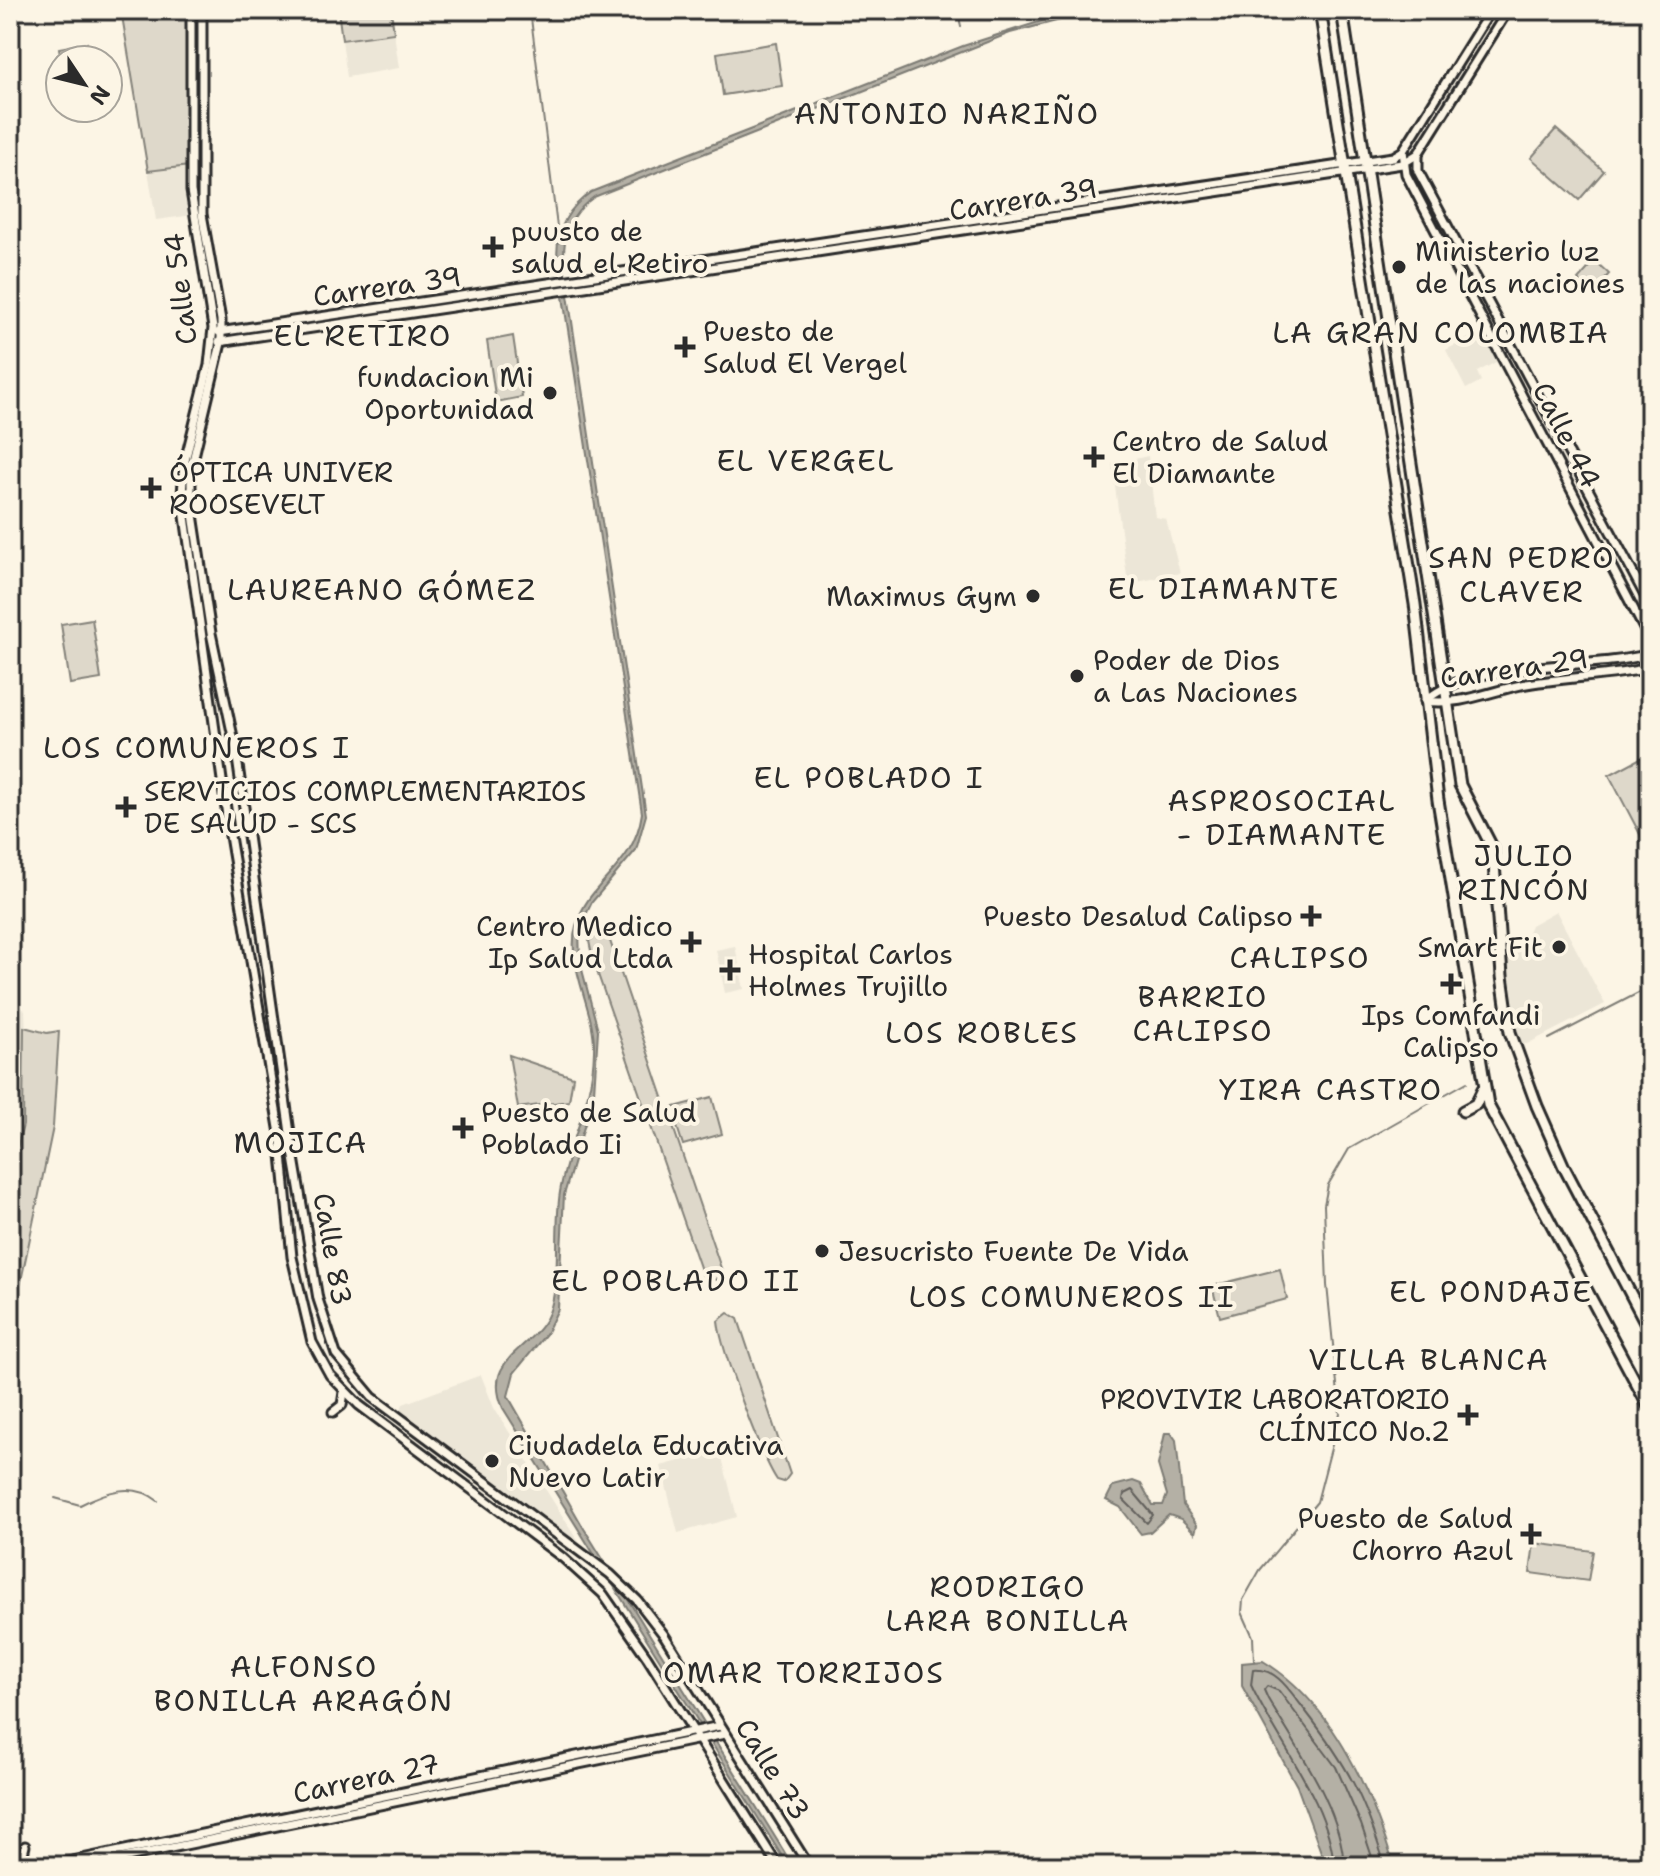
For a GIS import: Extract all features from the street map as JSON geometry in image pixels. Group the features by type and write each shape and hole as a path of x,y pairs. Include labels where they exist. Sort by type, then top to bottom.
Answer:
{"highway":[{"path":"1320,10 1349,212 1415,604 1425,701 1482,1078 1491,1113 1530,1193 1650,1409"},
{"path":"1342,10 1462,795 1488,838 1495,858 1501,967 1510,1032 1537,1106 1564,1167 1646,1322"},
{"path":"1463,1111 1481,1098 1482,1078"},
{"path":"1641,1299 1646,1322"},
{"path":"1599,1315 1599,1331 1615,1344"}],"main road":[{"name":"Calle 54","path":"191,10 191,191 212,317 212,338 182,483 239,891"},
{"name":"Calle 54","path":"202,10 202,214 222,330 220,356 194,453 190,488 211,633 236,751 256,886"},
{"path":"1402,164 1403,151 1491,10"},
{"name":"Carrera 39","path":"222,330 553,284 576,285 1344,167 1402,164 1418,154 1508,10"},
{"path":"1433,103 1441,103 1444,112"},
{"name":"Carrera 39","path":"1364,165 1403,151"},
{"name":"Calle 44","path":"1418,154 1418,171 1650,605"},
{"name":"Calle 44","path":"1402,164 1650,640"},
{"name":"Carrera 39","path":"221,343 554,297 576,285"},
{"path":"413,304 408,310 414,315"},
{"path":"398,307 403,313 398,317"},
{"path":"317,318 312,324 317,329"},
{"path":"221,320 234,329"},
{"path":"298,321 304,325 300,331"},
{"path":"221,343 212,338 222,330"},
{"path":"220,356 222,349 233,342"},
{"name":"Carrera 29","path":"1425,701 1446,686 1503,673 1604,663 1650,654"},
{"name":"Carrera 29","path":"1425,701 1448,705 1519,686 1593,679 1650,668"},
{"path":"219,754 227,762 233,760 236,751"},
{"path":"223,783 232,775 240,781"},
{"name":"Calle 83","path":"256,886 290,1132 321,1311 341,1364 385,1409"},
{"name":"Calle 83","path":"239,891 280,1134 297,1288 303,1313 321,1361 368,1413"},
{"path":"255,991 265,995 272,986"},
{"path":"259,1015 267,1005 275,1011"},
{"path":"297,1288 307,1296 316,1287"},
{"path":"303,1313 311,1303 321,1311"},
{"path":"333,1412 344,1401 344,1390"},
{"name":"Calle 73","path":"385,1409 601,1568 631,1594 662,1631 719,1731 809,1866"},
{"name":"Calle 73","path":"368,1413 563,1558 603,1594 700,1735 778,1866"},
{"path":"471,1492 483,1492 483,1480"},
{"path":"494,1508 494,1499 504,1497"},
{"path":"700,1735 719,1731"},
{"name":"Carrera 27","path":"83,1866 700,1735"},
{"name":"Carrera 27","path":"48,1866 700,1735"},
{"path":"20,1866 25,1846"}],"shaded area":[{"path":"121,10 191,10 189,166 148,171"},
{"path":"338,10 391,10 394,33 342,40"},
{"path":"394,33 399,68 347,77 342,40"},
{"path":"776,43 782,86 723,95 717,53"},
{"path":"1556,129 1604,171 1579,200 1531,158"},
{"path":"189,166 193,215 156,220 148,171"},
{"path":"1595,261 1609,274 1592,293 1578,280"},
{"path":"1482,331 1498,361 1477,372 1481,381 1466,389 1446,350"},
{"path":"513,336 522,397 496,402 487,341"},
{"name":"EL DIAMANTE","path":"1148,456 1155,517 1166,519 1180,573 1128,584 1112,464"},
{"path":"92,619 101,679 70,684 61,624"},
{"path":"1650,753 1650,837 1643,840 1609,775"},
{"path":"1556,911 1605,1004 1527,1044 1519,1045 1512,1039 1501,959 1508,944 1521,948 1531,925"},
{"path":"598,933 609,938 722,1271 716,1280 703,1276 593,960 589,941"},
{"name":"Hospital Carlos Holmes Trujillo","path":"735,946 744,989 725,993 716,950"},
{"path":"10,1001 25,1010 26,1039 23,1125 10,1176"},
{"path":"24,1027 47,1033 59,1031 53,1127 20,1286 10,1284 10,1176 23,1125"},
{"path":"509,1055 573,1077 569,1101 518,1108"},
{"path":"712,1097 722,1134 683,1145 671,1108"},
{"path":"1280,1269 1287,1299 1220,1317 1212,1286"},
{"path":"728,1313 738,1319 790,1474 784,1482 777,1480 770,1467 734,1378 718,1321"},
{"name":"Ciudadela Educativa Nuevo Latir","path":"481,1375 494,1408 591,1561 399,1414 403,1404"},
{"path":"720,1450 737,1517 678,1533 661,1466"},
{"path":"1534,1543 1593,1551 1588,1581 1530,1573"}],"water":[{"path":"1099,10 1010,33 594,197 580,209 566,236 566,282 646,815 636,850 592,902 579,929 580,962 598,1030 594,1093 564,1195 558,1309 546,1334 514,1373 508,1396 583,1527 793,1866 788,1866 503,1408 498,1390 499,1375 505,1364 545,1321 551,1307 556,1279 560,1192 593,1070 593,1035 574,957 576,926 590,897 630,848 642,813 558,264 558,242 568,215 591,192 963,46 1070,12"},
{"path":"1165,1433 1171,1433 1176,1440 1183,1505 1197,1525 1195,1533 1181,1519 1169,1515 1150,1532 1141,1534 1120,1507 1106,1500 1113,1486 1133,1481 1141,1484 1153,1505 1163,1505 1167,1495 1158,1465"},
{"path":"1263,1661 1309,1700 1329,1724 1361,1779 1394,1866 1326,1866 1297,1786 1242,1686 1242,1663"}],"waterway":[{"path":"530,10 558,235"},
{"path":"958,10 961,27"},
{"path":"1549,1039 1650,987"},
{"path":"1254,1661 1253,1637 1242,1612 1243,1600 1260,1570 1317,1502 1340,1414 1327,1285 1324,1205 1328,1185 1349,1149 1467,1082"},
{"path":"55,1498 80,1505 99,1496 129,1490 139,1491 158,1501"}],"place":[{"name":"puusto de salud el Retiro","path":"493,247"},
{"name":"Ministerio luz de las naciones","path":"1399,267"},
{"name":"Puesto de Salud El Vergel","path":"685,347"},
{"name":"fundacion Mi Oportunidad","path":"550,393"},
{"name":"Centro de Salud El Diamante","path":"1094,457"},
{"name":"ÓPTICA UNIVER ROOSEVELT","path":"151,488"},
{"name":"Maximus Gym","path":"1033,596"},
{"name":"Poder de Dios a Las Naciones","path":"1077,676"},
{"name":"SERVICIOS COMPLEMENTARIOS DE SALUD - SCS","path":"126,807"},
{"name":"Puesto Desalud Calipso","path":"1311,916"},
{"name":"Centro Medico Ip Salud Ltda","path":"691,942"},
{"name":"Smart Fit","path":"1559,947"},
{"name":"Hospital Carlos Holmes Trujillo","path":"730,970"},
{"name":"Ips Comfandi Calipso","path":"1451,984"},
{"name":"Puesto de Salud Poblado Ii","path":"463,1128"},
{"name":"Jesucristo Fuente De Vida","path":"822,1251"},
{"name":"PROVIVIR LABORATORIO CLÍNICO No.2","path":"1468,1415"},
{"name":"Ciudadela Educativa Nuevo Latir","path":"492,1461"},
{"name":"Puesto de Salud Chorro Azul","path":"1531,1534"}],"district":[{"name":"ANTONIO NARIÑO","path":"947,114"},
{"name":"LA GRAN COLOMBIA","path":"1441,333"},
{"name":"EL RETIRO","path":"363,336"},
{"name":"EL VERGEL","path":"806,461"},
{"name":"SAN PEDRO CLAVER","path":"1522,575"},
{"name":"EL DIAMANTE","path":"1224,589"},
{"name":"LAUREANO GÓMEZ","path":"382,590"},
{"name":"LOS COMUNEROS I","path":"197,748"},
{"name":"EL POBLADO I","path":"869,778"},
{"name":"ASPROSOCIAL - DIAMANTE","path":"1282,818"},
{"name":"JULIO RINCÓN","path":"1524,873"},
{"name":"CALIPSO","path":"1300,958"},
{"name":"BARRIO CALIPSO","path":"1203,1014"},
{"name":"LOS ROBLES","path":"982,1033"},
{"name":"YIRA CASTRO","path":"1331,1090"},
{"name":"MOJICA","path":"301,1143"},
{"name":"EL POBLADO II","path":"676,1281"},
{"name":"EL PONDAJE","path":"1491,1292"},
{"name":"LOS COMUNEROS II","path":"1072,1297"},
{"name":"VILLA BLANCA","path":"1429,1360"},
{"name":"RODRIGO LARA BONILLA","path":"1008,1604"},
{"name":"OMAR TORRIJOS","path":"804,1673"},
{"name":"ALFONSO BONILLA ARAGÓN","path":"304,1684"}]}
